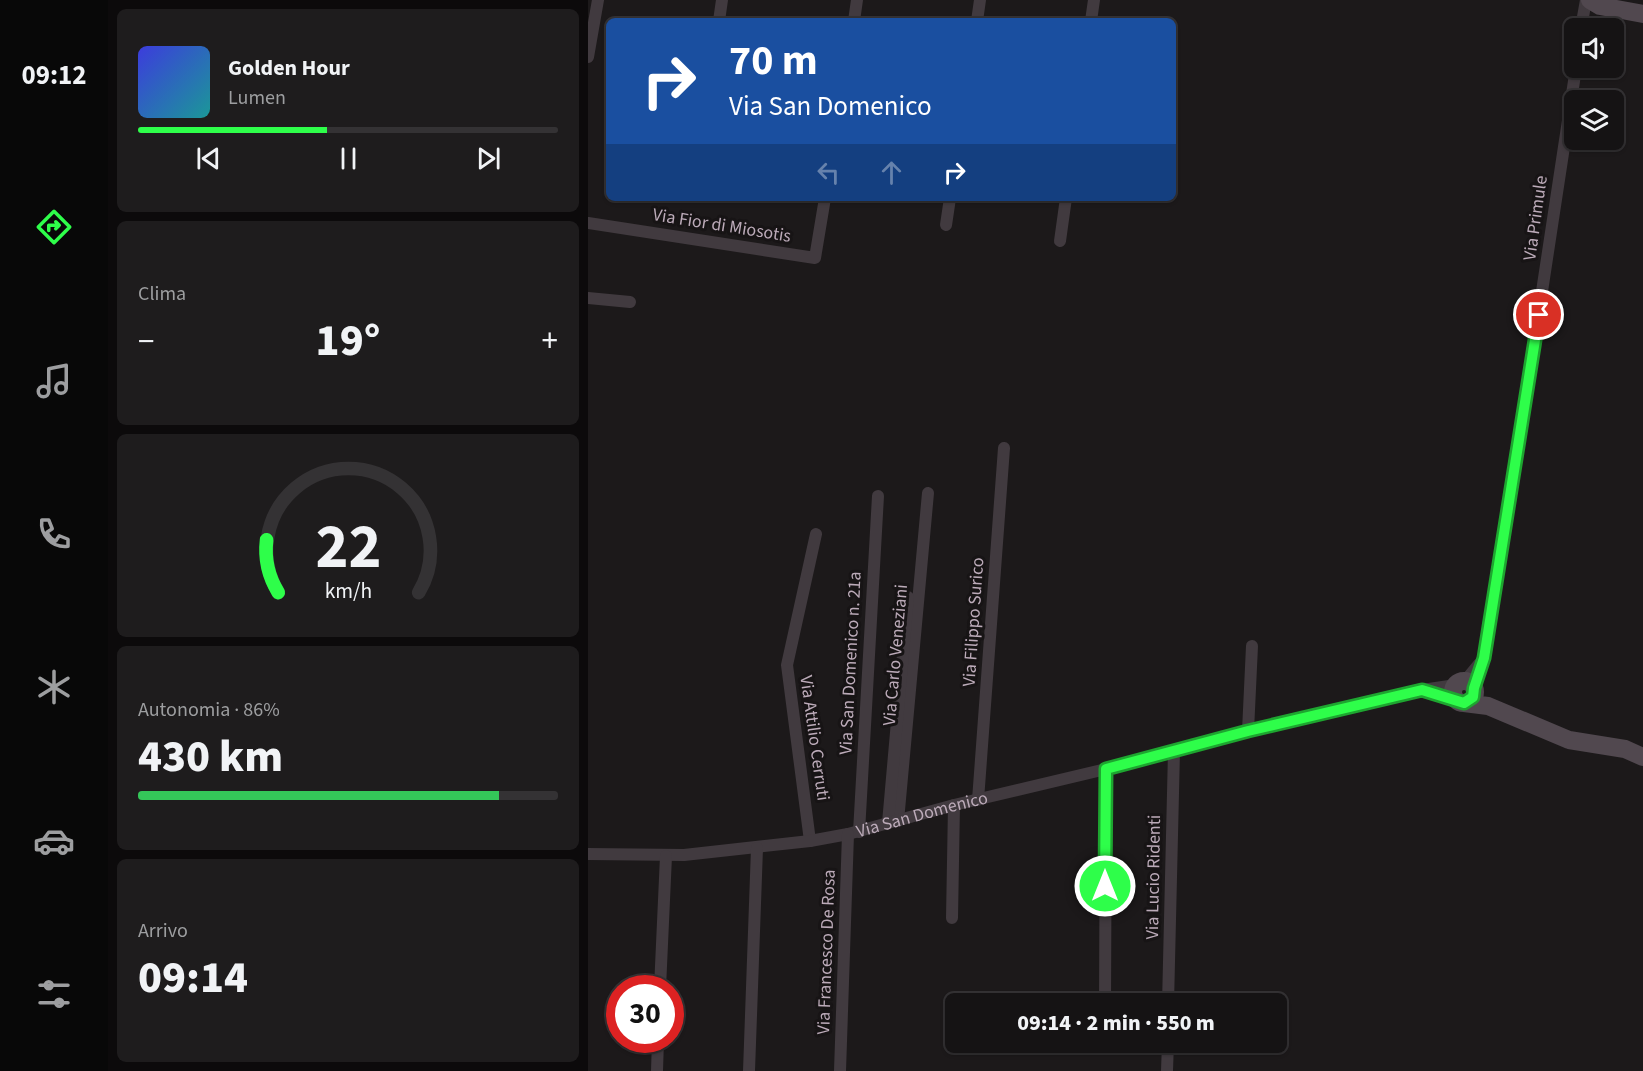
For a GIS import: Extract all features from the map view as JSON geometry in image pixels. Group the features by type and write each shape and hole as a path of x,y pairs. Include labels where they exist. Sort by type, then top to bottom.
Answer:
{"street":[{"path":"588,57 598,0"},
{"path":"719,18 722,0"},
{"path":"854,18 857,0"},
{"path":"977,18 980,0"},
{"path":"1091,18 1094,0"},
{"path":"1584,18 1588,0 1600,6 1643,14"},
{"name":"Via Primule","path":"1465,691 1484,658 1574,78"},
{"name":"Via Fior di Miosotis","path":"588,223 816,258 825,201"},
{"path":"946,225 950,201"},
{"path":"1060,242 1066,201"},
{"path":"588,298 630,302"},
{"name":"Via Filippo Surico","path":"978,800 1004,448"},
{"name":"Via Carlo Veneziani","path":"893,822 928,493"},
{"name":"Via San Domenico n. 21a","path":"853,833 878,496"},
{"name":"Via Attilio Cerruti","path":"810,842 787,665 816,534"},
{"path":"893,822 908,597"},
{"path":"1248,731 1252,645"},
{"name":"Via San Domenico","path":"588,854 666,856 810,842 1106,769 1248,731 1422,690 1465,691"},
{"path":"1465,691 1488,706 1569,740 1625,749 1643,757"},
{"name":"Via Lucio Ridenti","path":"1168,993 1174,751"},
{"path":"1105,993 1106,769"},
{"path":"951,918 954,806"},
{"name":"Via Francesco De Rosa","path":"840,1071 853,833"},
{"path":"749,1071 757,848"},
{"path":"661,975 666,856"},
{"path":"657,1071 658,1053"},
{"path":"1167,1071 1168,1053"}],"route":[{"path":"1105,886 1106,769 1248,731 1422,690 1464,703 1471,700 1475,694 1474,688 1484,658 1539,315"}]}
